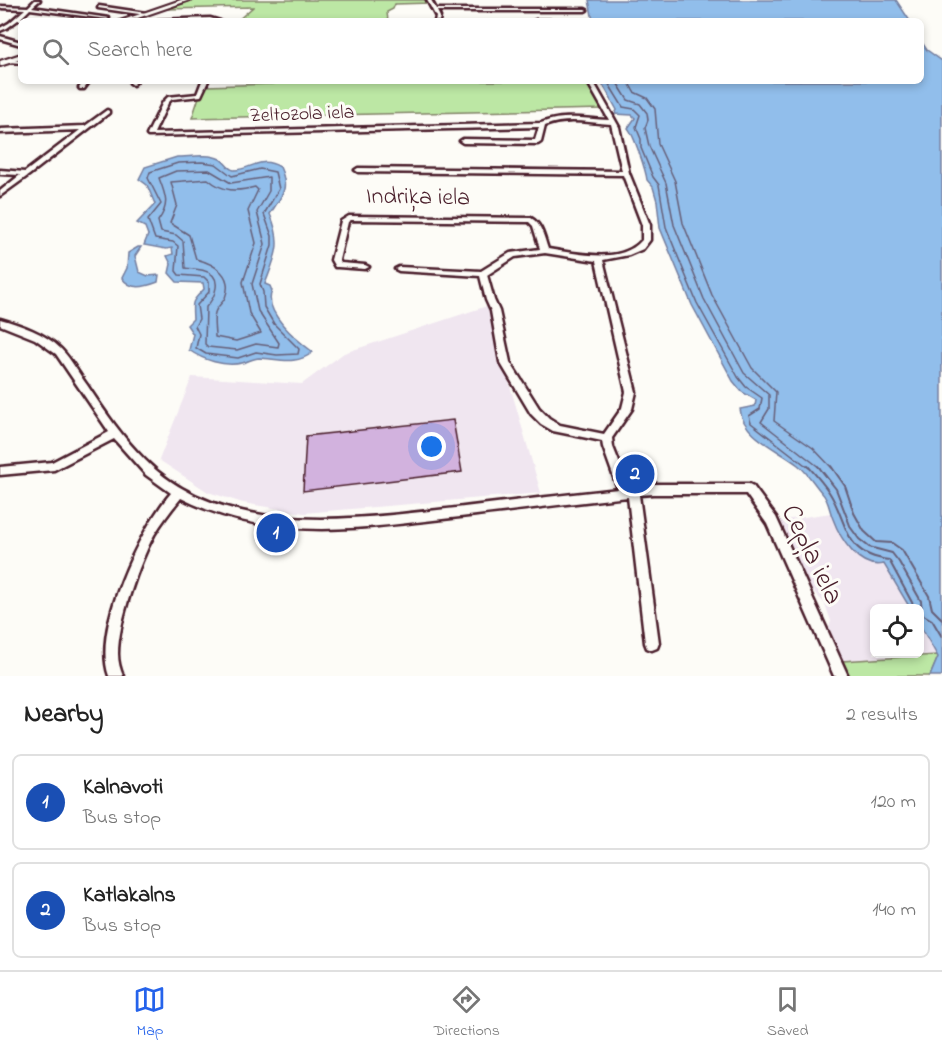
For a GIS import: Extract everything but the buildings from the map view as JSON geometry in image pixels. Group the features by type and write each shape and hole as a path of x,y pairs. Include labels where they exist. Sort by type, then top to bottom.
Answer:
{"main road":[{"path":"133,18 187,0"}],"street":[{"path":"20,18 38,0"},
{"path":"429,0 438,18"},
{"path":"463,10 464,0"},
{"path":"0,7 28,8 107,18"},
{"path":"99,7 146,14"},
{"path":"435,10 562,7 585,10"},
{"path":"0,30 18,20"},
{"path":"0,37 18,43"},
{"path":"82,88 85,84"},
{"name":"Zeltozola iela","path":"204,84 200,95 170,98 150,135 542,124"},
{"path":"399,269 483,273 513,255 545,251 599,259 635,250 643,244 647,234 642,212 626,173 617,131 592,84"},
{"path":"0,194 107,112"},
{"path":"463,141 538,142 542,124 548,121 613,122"},
{"path":"0,131 85,128"},
{"path":"358,170 626,173"},
{"path":"0,172 27,174"},
{"name":"Indriķa iela","path":"365,267 338,265 335,260 345,222 349,218 524,219 536,225 545,251"},
{"path":"599,259 631,392 627,409 607,438 608,447 635,501 652,643"},
{"path":"483,273 495,311 505,362 535,411 545,422 557,428 607,438"},
{"path":"0,322 29,332 51,345 117,433 152,474 179,492 205,504 266,522 329,525 375,522 629,492"},
{"path":"0,471 54,466 117,433"},
{"name":"Cepļa iela","path":"629,492 653,489 749,489 772,521 841,676"},
{"path":"116,676 111,661 111,644 129,576 148,535 169,502 179,492"}],"shaded area":[{"path":"487,306 541,493 304,513 243,503 208,492 159,460 192,377 302,384 344,353"},
{"path":"831,513 845,542 857,555 865,561 884,564 908,604 870,604 870,658 890,658 842,661 829,628 831,621 825,604 800,577 777,521"},
{"path":"924,632 937,655 924,656"}],"green space":[{"path":"193,0 425,0 429,3 395,4 393,9 387,12 388,18 240,18 253,7 167,9"},
{"path":"590,84 603,109 192,118 199,97 206,86"},
{"path":"937,655 938,657 930,676 848,676 842,661 924,658 924,656"}],"water":[{"path":"589,0 896,0 908,18 592,18"},
{"path":"924,46 942,61 942,676 930,676 938,657 924,632 924,604 908,604 884,564 875,565 866,562 852,551 836,527 826,499 808,475 798,465 754,435 743,419 740,409 755,406 756,400 742,392 733,381 692,305 660,228 653,187 647,180 628,128 635,118 632,115 615,114 617,110 603,84 924,84"},
{"path":"177,157 215,157 234,170 266,162 280,167 284,181 283,192 270,214 277,242 265,284 270,286 272,291 270,299 277,317 299,341 313,352 300,359 287,361 257,358 242,363 228,364 207,360 189,350 193,334 187,325 193,319 193,302 204,289 203,283 177,282 169,273 171,264 167,256 173,254 172,248 144,245 148,235 145,227 137,223 155,204 147,185 139,179 145,167"},
{"path":"141,247 135,256 139,272 148,276 159,275 158,282 134,286 122,278 127,268 128,253"}],"place":[{"name":"Katlakalns","path":"635,474"},
{"name":"Kalnavoti","path":"276,533"}]}
